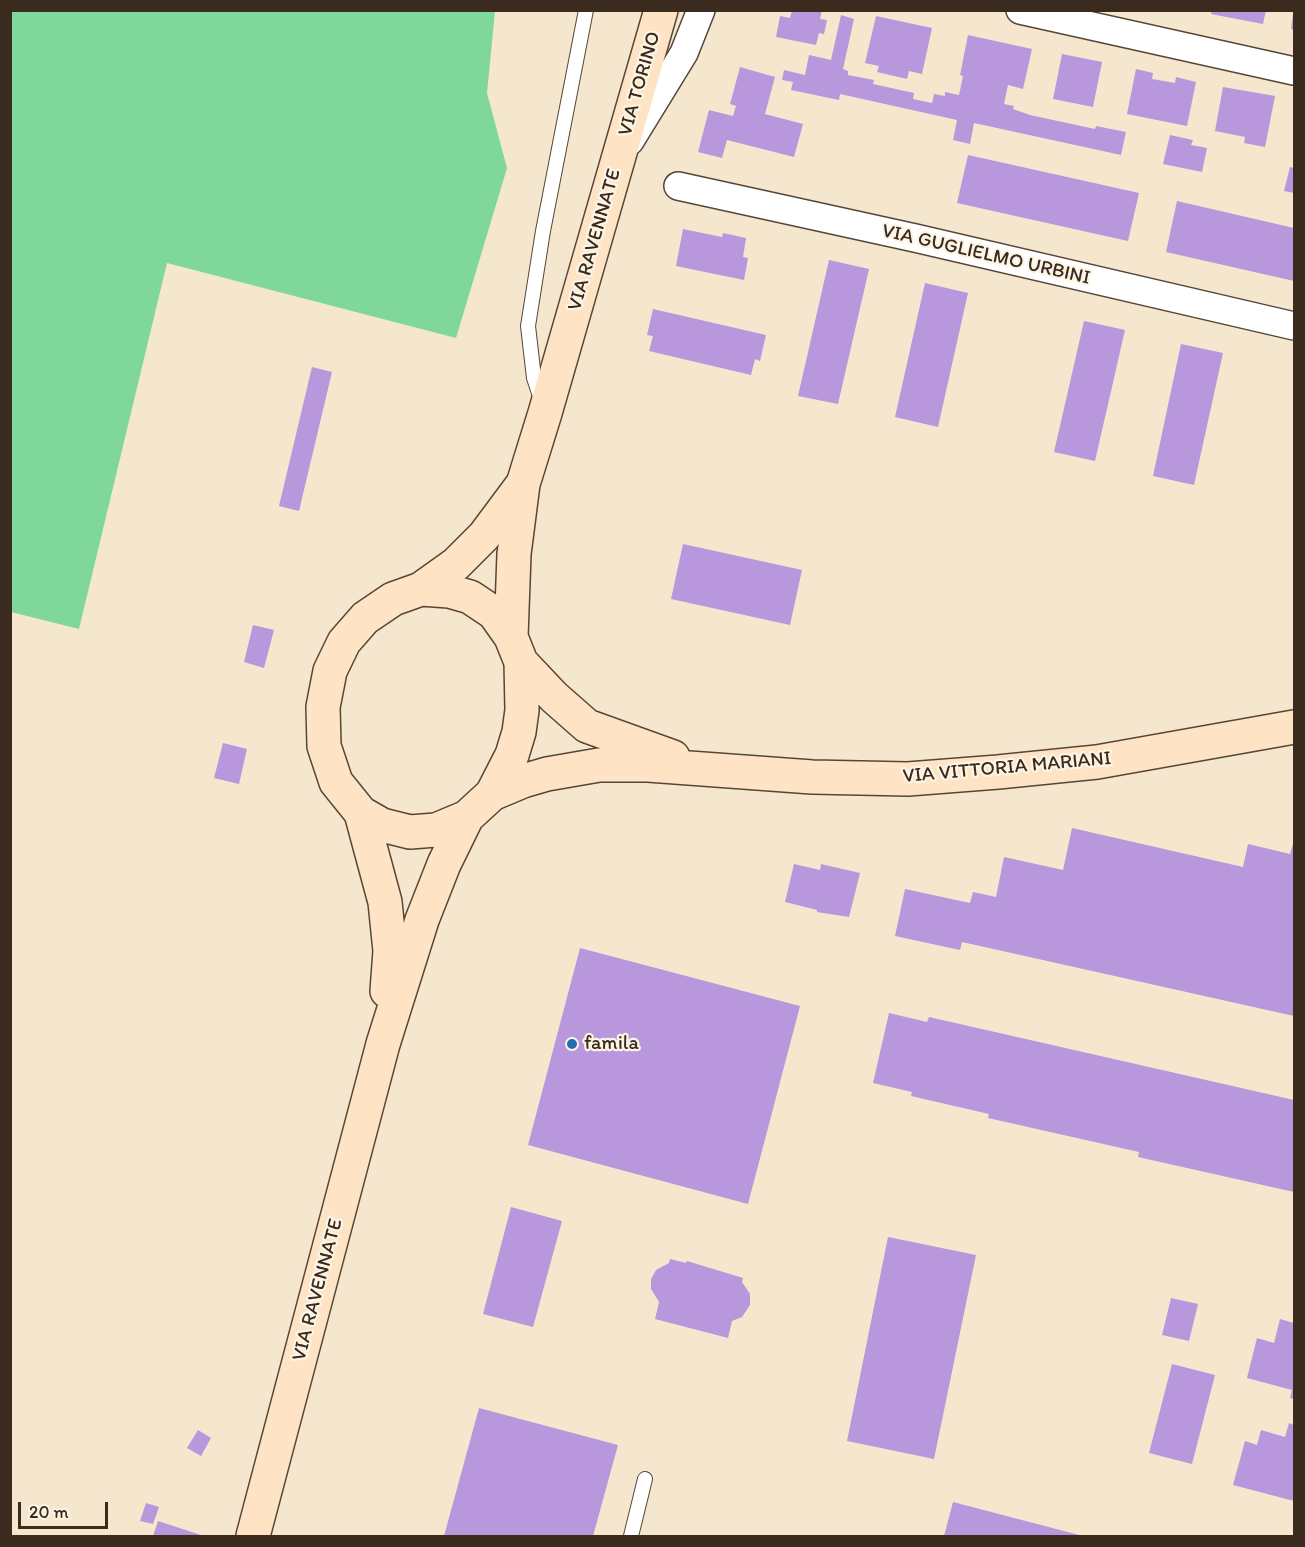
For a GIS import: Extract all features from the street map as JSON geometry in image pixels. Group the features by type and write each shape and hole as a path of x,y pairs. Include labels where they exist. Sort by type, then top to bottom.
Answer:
{"main road":[{"name":"VIA TORINO","path":"619,158 661,10"},
{"name":"VIA RAVENNATE","path":"492,794 512,755 519,732 523,687 516,650 514,554 523,484 619,158"},
{"name":"VIA RAVENNATE","path":"421,589 456,564 484,537 523,484"},
{"name":"VIA VITTORIA MARIANI","path":"421,589 449,591 470,597 494,613 516,650 554,697 587,726 717,771"},
{"path":"421,589 393,599 365,618 344,642 330,671 323,707 324,746 336,782 361,813 382,825 410,832 436,830 467,817 492,794"},
{"name":"VIA VITTORIA MARIANI","path":"492,794 547,774 599,765 648,765 812,777 919,778 1097,762 1294,727"},
{"name":"VIA RAVENNATE","path":"361,813 385,902 388,923 390,951 382,1044"},
{"name":"VIA RAVENNATE","path":"253,1536 382,1044 422,920 444,864 467,817"}],"street":[{"name":"VIA RAVENNATE","path":"619,158 684,53 701,10"},
{"path":"1020,10 1294,71"},
{"name":"VIA GUGLIELMO URBINI","path":"678,186 915,238 1294,326"}],"lane":[{"path":"545,413 534,378 528,326 543,231 586,10"},
{"path":"631,1536 645,1479"}],"green space":[{"path":"10,11 495,11 487,93 507,168 456,338 167,263 79,629 11,612"}],"building":[{"path":"792,10 822,10 820,19 827,20 824,34 819,33 816,45 776,37 780,16 790,18"},
{"path":"1212,10 1266,10 1263,24 1211,14"},
{"path":"1294,14 1294,30 1291,29"},
{"path":"841,15 854,19 843,69 848,71 848,75 874,80 873,84 914,93 913,99 932,103 934,94 945,96 945,92 959,95 963,76 960,75 968,35 1032,49 1023,89 1008,85 1004,104 1014,106 1013,109 1030,115 1095,129 1096,126 1126,132 1121,155 974,123 970,144 953,140 957,120 840,94 839,100 791,90 793,82 782,80 784,70 805,75 809,55 831,60"},
{"path":"876,16 932,28 922,74 909,71 907,79 877,72 879,66 865,63"},
{"path":"1062,54 1102,62 1093,107 1053,99"},
{"path":"740,67 775,77 765,114 803,124 794,157 727,140 722,158 698,152 709,110 733,116 736,106 730,104"},
{"path":"1136,69 1153,73 1152,79 1175,83 1176,77 1196,82 1187,126 1127,114"},
{"path":"1223,87 1275,96 1265,147 1244,143 1245,137 1215,131"},
{"path":"1170,135 1193,140 1191,145 1207,148 1202,172 1163,164"},
{"path":"968,155 1139,193 1128,241 957,203"},
{"path":"1290,167 1294,168 1294,193 1284,191"},
{"path":"1177,201 1294,228 1294,281 1166,252"},
{"path":"683,229 722,237 723,233 746,238 743,257 748,258 744,280 676,266"},
{"path":"829,260 869,269 838,404 798,396"},
{"path":"925,283 968,293 938,427 895,417"},
{"path":"653,309 766,335 760,361 755,359 751,375 649,351 653,336 647,335"},
{"path":"1084,321 1125,330 1095,461 1054,452"},
{"path":"1181,344 1223,353 1194,485 1153,476"},
{"path":"312,367 332,372 299,511 279,506"},
{"path":"683,544 802,570 790,625 671,599"},
{"path":"253,625 274,630 264,668 244,662"},
{"path":"223,743 247,749 239,784 214,778"},
{"path":"1072,828 1243,867 1248,844 1290,854 1294,840 1294,1016 962,942 960,950 895,936 905,889 970,903 973,892 996,897 1004,857 1063,870"},
{"path":"794,864 820,870 821,864 860,873 849,917 817,912 817,910 785,902"},
{"path":"580,948 800,1006 748,1204 528,1145"},
{"path":"889,1013 927,1022 929,1017 1294,1100 1294,1192 1138,1157 1139,1152 988,1118 989,1114 911,1096 912,1092 873,1083"},
{"path":"511,1207 562,1221 533,1327 483,1314"},
{"path":"888,1237 976,1255 934,1459 847,1441"},
{"path":"670,1259 686,1263 687,1261 743,1278 742,1282 750,1294 750,1305 742,1317 732,1321 728,1338 655,1319 659,1302 651,1289 651,1279 656,1270 669,1263"},
{"path":"1171,1298 1198,1304 1189,1341 1162,1335"},
{"path":"1280,1319 1294,1323 1294,1399 1290,1398 1292,1390 1247,1378 1257,1338 1274,1343"},
{"path":"1172,1364 1215,1375 1192,1464 1149,1453"},
{"path":"479,1408 618,1445 593,1536 444,1536"},
{"path":"1289,1423 1294,1425 1294,1501 1233,1485 1245,1441 1257,1445 1261,1430 1285,1437"},
{"path":"198,1430 211,1438 201,1456 187,1448"},
{"path":"953,1502 1083,1536 944,1536"},
{"path":"146,1503 159,1507 153,1524 140,1521"},
{"path":"158,1521 204,1536 153,1536"}],"place":[{"name":"famila","path":"572,1044"}]}
